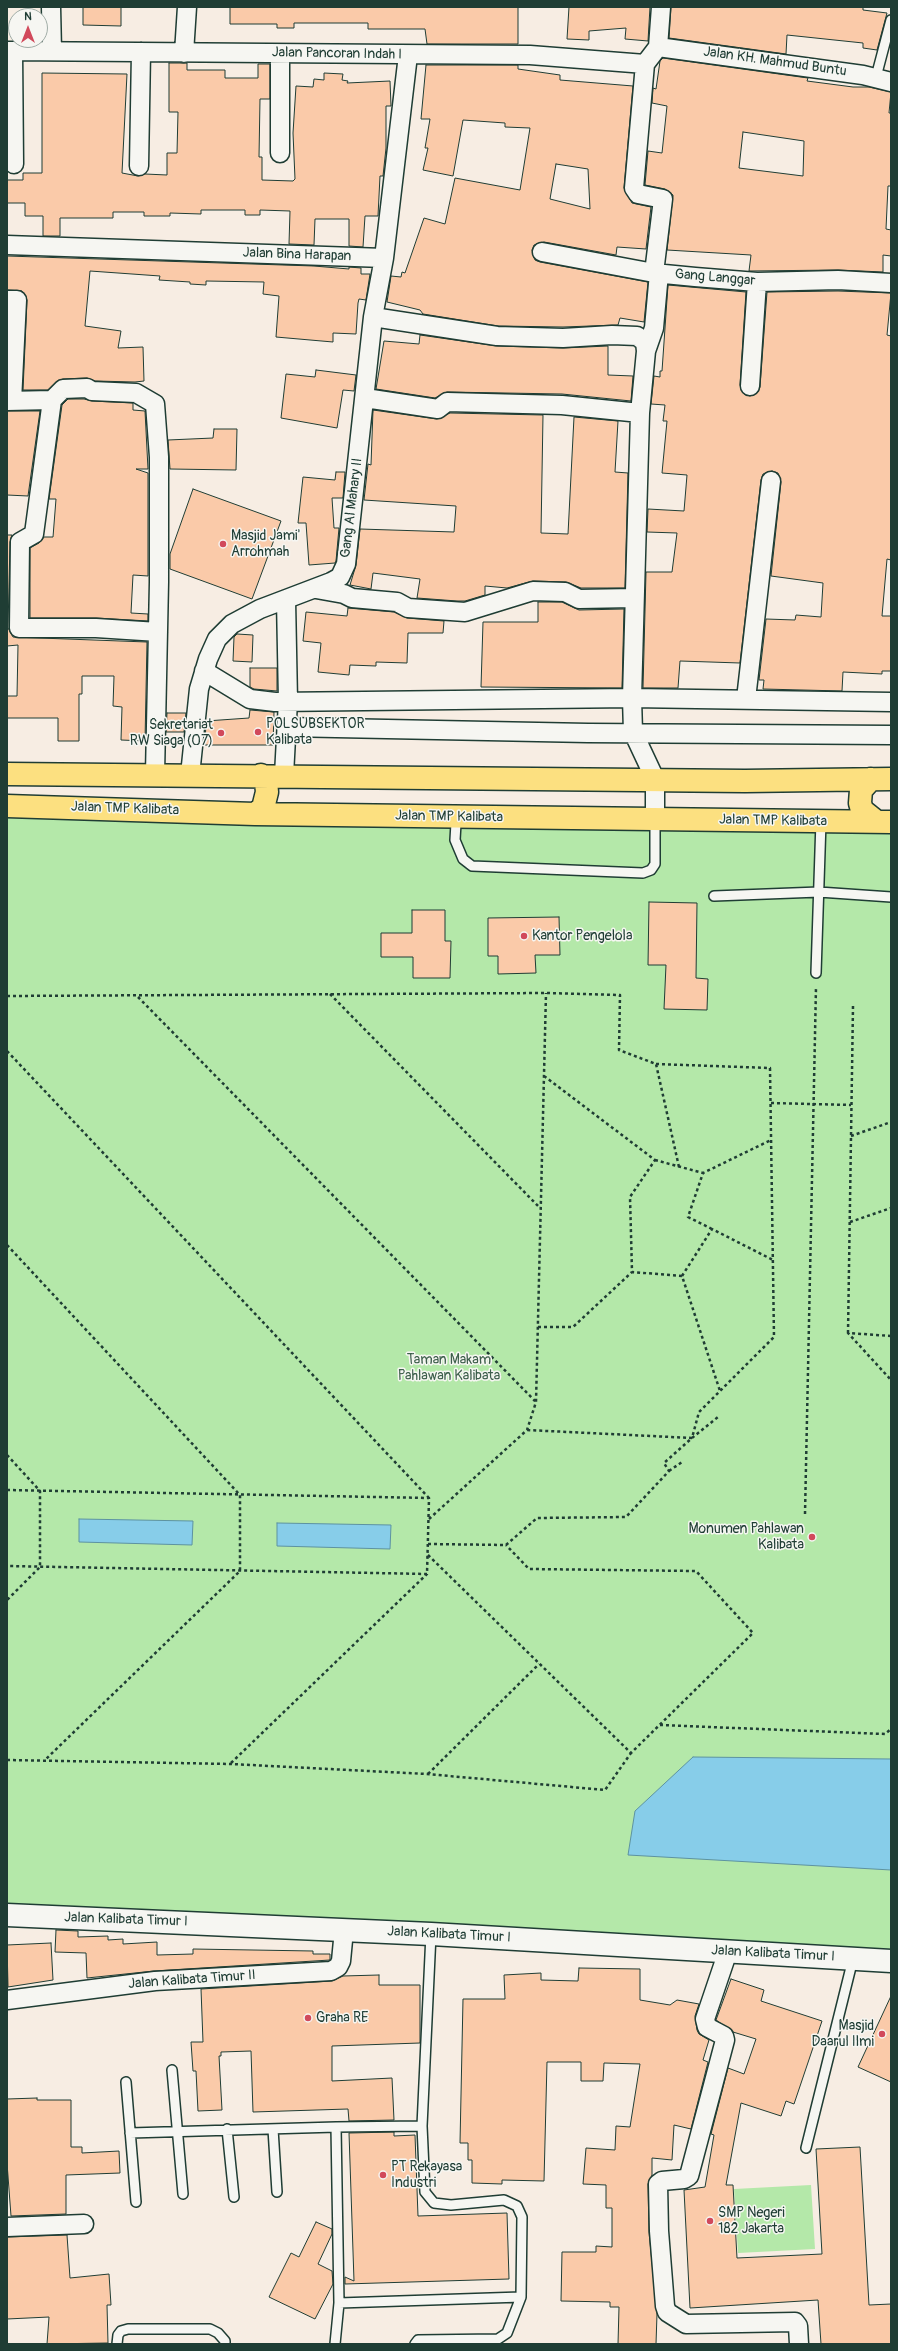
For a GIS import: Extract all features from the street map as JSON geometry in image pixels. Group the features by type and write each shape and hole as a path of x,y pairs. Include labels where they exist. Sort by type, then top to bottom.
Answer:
{"main road":[{"path":"7,774 284,775 745,781 881,779"},
{"path":"255,814 263,808 267,792 266,782 261,775"},
{"path":"881,779 861,790 860,803 862,810 884,822"},
{"name":"Jalan TMP Kalibata","path":"7,806 255,814 884,822"}],"street":[{"path":"51,7 52,52"},
{"path":"184,53 187,7"},
{"path":"646,351 654,328 663,199 638,194 634,188 645,64 658,46 661,7"},
{"name":"Jalan KH. Mahmud Buntu","path":"658,46 883,79"},
{"path":"10,51 14,164"},
{"name":"Jalan Pancoran Indah I","path":"10,51 530,55 645,64"},
{"path":"139,166 141,52"},
{"path":"280,54 280,153"},
{"path":"384,258 408,55"},
{"name":"Jalan Bina Harapan","path":"7,245 384,258"},
{"name":"Gang Langgar","path":"542,252 657,273 757,282 838,280 891,283"},
{"name":"Gang Al Mahary II","path":"190,775 199,689 204,670 217,638 232,624 340,577 346,564 373,317 384,258"},
{"path":"750,386 757,282"},
{"path":"7,300 17,300 10,401 52,400"},
{"path":"373,317 497,336 637,336 645,342 646,351 640,413 632,698 633,732 655,779 655,819"},
{"path":"155,774 158,632 159,457 156,404 136,393 92,391 87,388 63,388 52,400 34,534 20,542 19,628 96,628 158,632"},
{"path":"365,398 438,409 447,402 562,405 640,413"},
{"path":"746,699 771,480"},
{"path":"315,588 344,594 352,598 397,602 408,608 465,612 533,591 565,592 579,599 634,598"},
{"path":"284,775 288,701 286,600"},
{"path":"204,670 250,698 288,701 632,698 891,702"},
{"path":"286,727 891,735"},
{"name":"Jalan Kalibata Timur I","path":"7,1915 431,1934 891,1961"},
{"name":"Jalan Kalibata Timur II","path":"7,2000 155,1981 331,1971 338,1967 341,1961 344,1930"},
{"path":"728,1951 705,2019 707,2027 724,2036 725,2040 689,2176 684,2179 662,2181 658,2184 659,2231 665,2306 667,2312 686,2324 795,2322 798,2326 799,2344"},
{"path":"7,2228 84,2224"}],"lane":[{"path":"883,79 891,20"},
{"path":"456,823 455,840 463,859 472,866 643,873 651,870 656,864 655,819"},
{"path":"816,973 820,892 821,821"},
{"path":"714,896 820,892 891,897"},
{"path":"415,2344 418,2340 498,2339 507,2333 521,2297 522,2217 517,2206 504,2200 451,2205 434,2203 425,2192 422,2126 431,1934"},
{"path":"806,2148 854,1959"},
{"path":"172,2070 182,2194"},
{"path":"126,2082 136,2202"},
{"path":"130,2132 422,2126"},
{"path":"335,2344 339,2303 336,2127"},
{"path":"227,2129 234,2197"},
{"path":"273,2129 277,2192"},
{"path":"339,2303 521,2297"},
{"path":"117,2344 118,2335 121,2331 128,2329 210,2329 218,2333 225,2341 225,2344"}],"path":[{"path":"805,1514 816,973"},
{"path":"428,1519 527,1430 536,1402 546,993"},
{"path":"7,996 137,997 546,993 620,995 620,1050 656,1064 770,1068 774,1337 699,1412 692,1438"},
{"path":"330,994 540,1208"},
{"path":"137,997 536,1402"},
{"path":"853,1006 848,1333 891,1380"},
{"path":"7,1051 429,1498 427,1574 231,1764"},
{"path":"656,1064 679,1166"},
{"path":"544,1076 655,1160 703,1173 771,1140"},
{"path":"771,1103 851,1105"},
{"path":"851,1136 891,1122"},
{"path":"632,1272 630,1197 655,1160"},
{"path":"703,1173 688,1217 773,1260"},
{"path":"850,1222 891,1208"},
{"path":"682,1276 712,1229"},
{"path":"7,1246 240,1495 240,1570 45,1760"},
{"path":"538,1327 573,1327 632,1272 682,1276"},
{"path":"682,1276 720,1391"},
{"path":"848,1333 891,1336"},
{"path":"669,1471 664,1463 718,1416"},
{"path":"527,1430 692,1438"},
{"path":"7,1455 40,1491 40,1567 7,1600"},
{"path":"506,1546 537,1518 626,1517 669,1471 682,1462"},
{"path":"7,1490 429,1498"},
{"path":"7,1760 231,1764 427,1774 605,1790 631,1753 753,1633 696,1571 529,1569 506,1546 428,1544"},
{"path":"428,1555 631,1753"},
{"path":"7,1566 427,1574"},
{"path":"427,1774 539,1664"},
{"path":"660,1725 885,1734 891,1729"}],"green space":[{"name":"Taman Makam Pahlawan Kalibata","path":"7,806 891,822 891,1959 7,1915"},
{"path":"811,2185 815,2249 738,2253 734,2189"}],"water":[{"path":"79,1519 193,1521 192,1545 79,1542"},
{"path":"277,1523 391,1525 390,1549 277,1546"},
{"path":"693,1757 891,1759 891,1870 628,1855 635,1811"}],"building":[{"path":"83,7 121,7 121,26 83,25"},
{"path":"230,7 518,7 518,44 427,44 425,29 368,29 368,23 294,23 294,28 277,28 277,24 230,24"},
{"path":"569,7 650,7 648,41 625,39 626,28 589,31 589,40 567,39"},
{"path":"671,7 863,7 863,10 887,13 877,50 863,48 863,43 787,35 786,54 669,38"},
{"path":"663,58 808,78 807,81 853,87 869,87 891,92 889,113 891,113 891,186 888,186 886,229 891,230 891,256 883,255 883,272 838,270 749,271 751,255 667,250 673,195 665,189 645,185 648,151 662,153 667,106 652,103 653,88 656,89 660,61","holes":["743,132 804,141 803,176 739,168"]},
{"path":"169,63 187,63 187,70 225,70 225,78 258,78 258,64 270,64 270,99 260,99 259,157 262,157 262,180 293,181 295,179 293,133 296,86 313,87 314,79 324,80 324,73 343,74 342,80 348,81 347,83 390,81 391,106 386,106 386,148 383,176 380,176 378,216 365,216 363,247 349,246 349,219 315,219 314,245 289,244 290,211 260,210 260,215 245,215 245,210 201,210 201,214 170,213 170,216 144,216 144,212 113,212 113,218 60,218 60,236 43,236 43,216 25,216 25,203 7,203 7,180 23,180 23,173 42,173 42,73 127,74 122,173 138,176 145,174 167,175 167,153 177,153 178,112 169,112"},
{"path":"426,65 518,65 518,69 560,75 560,80 633,86 624,188 632,203 651,207 646,249 617,247 616,255 544,242 534,245 532,250 535,260 540,262 648,282 644,322 620,318 618,325 563,327 498,326 423,314 420,310 387,302 391,276 401,277 402,272 405,273 424,218 445,224 455,178 520,190 530,128 505,127 505,123 463,120 453,176 423,170 428,148 425,148 430,119 421,119","holes":["556,164 588,169 590,209 550,199"]},
{"path":"7,256 314,266 349,269 349,267 361,268 361,274 370,274 366,300 359,299 358,303 356,334 333,333 333,342 276,337 279,296 263,294 264,282 206,281 206,285 190,284 190,282 159,280 160,276 90,271 85,326 121,331 118,348 143,347 144,381 95,381 87,378 63,379 56,382 48,390 23,390 27,300 22,291 7,290"},
{"path":"668,285 746,292 740,385 744,394 750,396 758,392 760,387 767,292 838,291 891,293 887,335 891,336 891,560 887,559 882,616 891,616 891,671 882,671 882,674 843,672 842,691 763,689 764,680 759,680 766,619 795,620 796,615 821,617 823,583 771,576 781,482 778,473 772,471 763,474 761,480 740,663 680,661 678,688 643,688 646,572 672,572 677,533 647,532 648,509 684,511 687,475 662,473 667,421 663,421 665,405 651,404 654,376 660,377 660,371 662,371"},
{"path":"420,335 497,346 563,348 608,346 608,375 633,376 631,401 562,394 447,392 435,398 376,389 384,341 419,344"},
{"path":"316,370 356,375 354,391 343,390 337,428 281,418 286,374 315,377"},
{"path":"68,399 133,403 133,410 145,411 148,469 136,469 148,473 148,576 133,575 131,613 148,614 148,621 96,618 30,618 30,548 39,543 44,537 53,537 56,499 49,499 62,405"},
{"path":"373,410 437,419 450,413 543,415 541,533 568,534 574,417 618,421 615,472 628,473 625,588 581,588 566,582 533,581 507,588 485,586 485,595 465,601 457,601 417,598 420,579 373,573 371,589 350,585 356,565 360,529 454,532 456,506 364,500 368,464 371,465"},
{"path":"7,411 40,411 28,496 7,495"},
{"path":"214,429 237,429 236,470 170,469 168,440 213,438"},
{"path":"336,472 345,472 343,498 332,498 334,528 339,528 336,561 335,563 309,565 306,523 298,523 303,477 335,480"},
{"name":"Masjid Jami' Arrohmah","path":"193,489 281,521 252,599 170,569 170,554"},
{"path":"7,535 12,535 10,542 8,628 13,637 147,642 145,741 121,740 122,707 113,706 114,676 82,676 82,694 79,694 79,741 58,741 58,718 7,718 7,696 17,696 18,645 7,646"},
{"path":"538,602 562,602 579,610 624,609 622,688 481,687 483,622 538,622"},
{"path":"348,608 394,612 407,618 444,621 443,633 408,633 407,663 376,662 376,666 350,665 349,675 318,672 321,643 303,641 306,612 347,616"},
{"path":"237,634 253,635 252,662 233,661 234,637"},
{"path":"250,668 277,668 277,691 254,689 250,687"},
{"path":"250,710 274,712 273,745 205,745 206,721 249,718"},
{"path":"167,713 186,713 184,732 166,732"},
{"path":"649,902 697,903 696,978 708,979 707,1010 664,1009 666,965 648,965"},
{"path":"412,910 445,910 445,941 451,941 450,978 413,978 413,957 381,957 381,933 412,933"},
{"name":"Kantor Pengelola","path":"559,917 560,955 535,955 536,973 498,974 498,956 488,956 488,918"},
{"path":"56,1930 78,1931 78,1937 108,1936 108,1940 123,1939 123,1944 157,1942 157,1955 193,1954 193,1949 313,1951 313,1954 330,1954 330,1960 154,1971 87,1978 86,1953 55,1952"},
{"path":"51,1943 53,1980 8,1987 7,1945"},
{"path":"579,1968 640,1969 640,2000 670,2005 677,2000 699,2004 695,2016 697,2030 699,2034 709,2040 703,2060 708,2062 691,2129 674,2125 672,2160 652,2158 652,2175 648,2184 649,2232 657,2314 656,2344 618,2344 619,2307 610,2307 610,2302 561,2301 562,2252 596,2252 596,2246 612,2247 612,2208 606,2208 606,2185 583,2184 586,2148 615,2150 616,2126 630,2127 640,2064 604,2063 603,2081 581,2081 581,2062 547,2062 544,2181 502,2180 502,2184 472,2183 472,2160 468,2160 468,2143 460,2143 463,1999 505,1999 504,1975 541,1973 541,1980 578,1981"},
{"path":"379,1975 379,1985 420,1985 420,2043 332,2046 332,2081 392,2078 394,2120 349,2121 348,2109 253,2112 251,2051 221,2052 221,2056 219,2056 222,2110 198,2111 196,2071 193,2071 191,2042 203,2042 201,1989 332,1981 343,1976"},
{"name":"SMP Negeri 182 Jakarta","path":"731,1979 764,1990 761,2001 822,2021 794,2104 786,2101 781,2116 741,2103 726,2185 733,2185 737,2258 822,2254 816,2149 860,2147 869,2305 891,2304 891,2344 821,2344 818,2300 690,2308 684,2190 705,2187 714,2135 711,2134 728,2068 744,2074 756,2039 733,2032 716,2020"},
{"name":"Masjid Daarul Ilmi","path":"891,1996 891,2082 858,2067"},
{"path":"37,2098 37,2100 71,2100 71,2147 82,2147 82,2153 119,2151 120,2173 66,2175 66,2214 11,2216 7,2163 7,2099"},
{"name":"PT Rekayasa Industri","path":"394,2132 394,2136 415,2135 418,2216 507,2213 509,2279 345,2284 345,2277 354,2281 349,2133"},
{"path":"316,2222 332,2229 332,2234 318,2264 332,2271 333,2284 315,2319 269,2297 291,2253 299,2257"},
{"path":"67,2235 70,2278 109,2274 111,2305 107,2305 108,2343 47,2344 49,2317 7,2319 7,2237"}],"place":[{"name":"Masjid Jami' Arrohmah","path":"223,544"},
{"name":"POLSUBSEKTOR Kalibata","path":"258,732"},
{"name":"Sekretariat RW Siaga (07)","path":"221,733"},
{"name":"Kantor Pengelola","path":"524,936"},
{"name":"Monumen Pahlawan Kalibata","path":"812,1537"},
{"name":"Graha RE","path":"308,2018"},
{"name":"Masjid Daarul Ilmi","path":"882,2034"},
{"name":"PT Rekayasa Industri","path":"383,2175"},
{"name":"SMP Negeri 182 Jakarta","path":"710,2221"}]}
